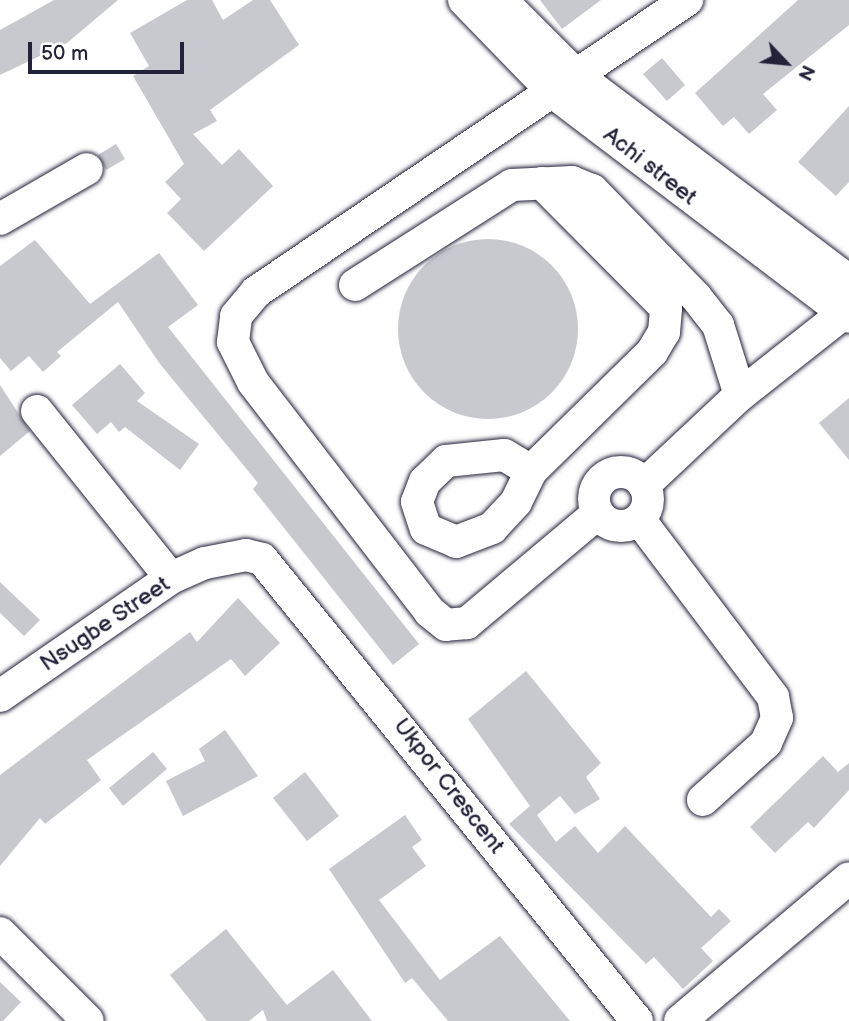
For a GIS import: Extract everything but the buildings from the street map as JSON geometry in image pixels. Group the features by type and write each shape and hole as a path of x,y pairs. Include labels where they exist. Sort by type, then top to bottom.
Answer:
{"street":[{"name":"Achi street","path":"464,0 847,313"},
{"name":"Achi street","path":"501,0 566,85 849,281"},
{"path":"597,514 467,623 446,625 430,612 253,382 233,342 236,316 256,292 566,85 687,0"},
{"path":"0,219 88,169"},
{"path":"355,285 512,185 572,182 592,190 696,297 718,325 740,395"},
{"path":"531,471 559,450 652,352 664,331 666,307 542,183"},
{"path":"644,485 740,395 847,313"},
{"path":"37,411 172,578"},
{"path":"559,450 605,477"},
{"path":"626,472 644,485 646,509 639,519 618,526 597,514 596,487 605,477 626,472"},
{"path":"639,519 773,697 777,718 766,743 703,800"},
{"name":"Nsugbe Street","path":"0,696 172,578 205,563 256,556"},
{"name":"Ukpor Crescent","path":"256,556 316,618 637,1021"},
{"path":"680,1021 849,878"},
{"path":"0,933 88,1021"}]}
